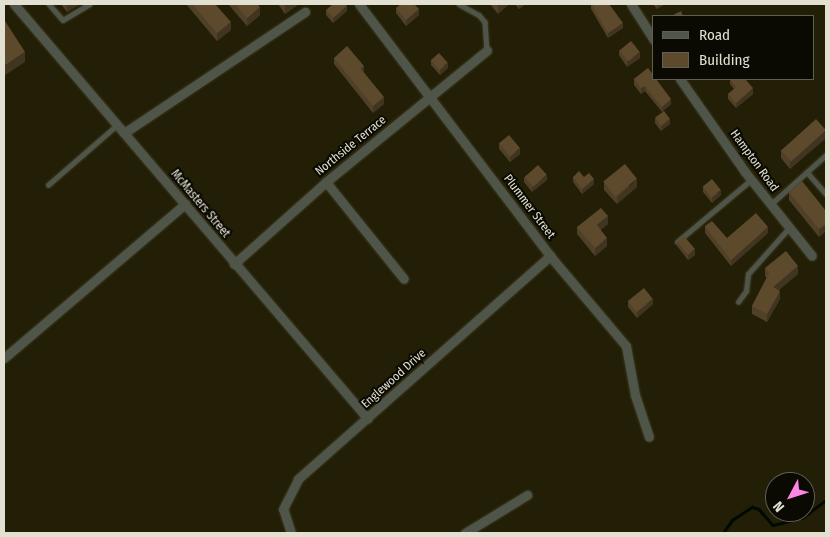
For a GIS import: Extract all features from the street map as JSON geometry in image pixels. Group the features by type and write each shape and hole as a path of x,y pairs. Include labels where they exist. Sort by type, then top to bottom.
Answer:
{"street":[{"name":"McMasters Street","path":"14,4 368,419"},
{"name":"Plummer Street","path":"359,4 432,96 550,256 626,346 635,395 649,437"},
{"path":"630,4 652,37"},
{"path":"124,133 305,12"},
{"name":"Northside Terrace","path":"234,264 326,182 487,50"},
{"name":"Hampton Road","path":"681,80 751,180 812,256"},
{"path":"326,182 404,279"},
{"path":"4,358 185,204"},
{"name":"Englewood Drive","path":"291,533 284,509 298,479 550,256"},
{"path":"466,533 527,494"}],"lane":[{"path":"50,4 60,18 68,19 90,4"},
{"path":"459,4 485,22 487,50"},
{"path":"48,185 117,125"},
{"path":"770,205 826,154"},
{"path":"807,172 826,194"},
{"path":"677,242 751,180"},
{"path":"738,302 746,291 748,274 789,228"}],"building":[{"path":"192,4 215,4 231,22 217,33"},
{"path":"235,4 257,4 260,7 247,18"},
{"path":"333,4 345,4 347,6 333,18 326,10"},
{"path":"401,4 414,4 419,9 406,20 396,8"},
{"path":"591,4 609,4 623,23 608,33"},
{"path":"681,11 683,15 673,15"},
{"path":"4,22 25,52 4,66"},
{"path":"631,41 640,52 628,61 619,50"},
{"path":"347,46 364,66 361,69 384,97 373,106 334,58"},
{"path":"439,53 448,63 440,70 431,60"},
{"path":"648,68 652,73 652,80 657,80 671,99 662,107 645,86 641,88 634,79"},
{"path":"731,80 746,80 753,88 736,103 728,94 736,87"},
{"path":"664,111 670,119 661,126 655,118"},
{"path":"816,119 826,130 791,162 781,150"},
{"path":"509,135 520,148 510,156 499,143"},
{"path":"625,164 637,179 615,196 603,182"},
{"path":"538,165 547,175 533,187 525,177"},
{"path":"579,171 584,177 589,173 594,179 582,189 573,177"},
{"path":"712,179 721,190 711,197 703,187"},
{"path":"802,181 826,211 826,224 819,229 789,192"},
{"path":"601,208 608,216 597,225 607,238 595,248 577,227"},
{"path":"756,213 768,227 731,260 705,226 712,221 727,238"},
{"path":"684,236 695,249 688,255 677,242"},
{"path":"786,251 798,266 773,287 780,291 767,314 752,306 769,273 765,268"},
{"path":"644,288 653,299 636,312 628,301"}],"waterway":[{"path":"723,533 732,520 752,507 759,509 773,525 802,518 826,500"}]}
